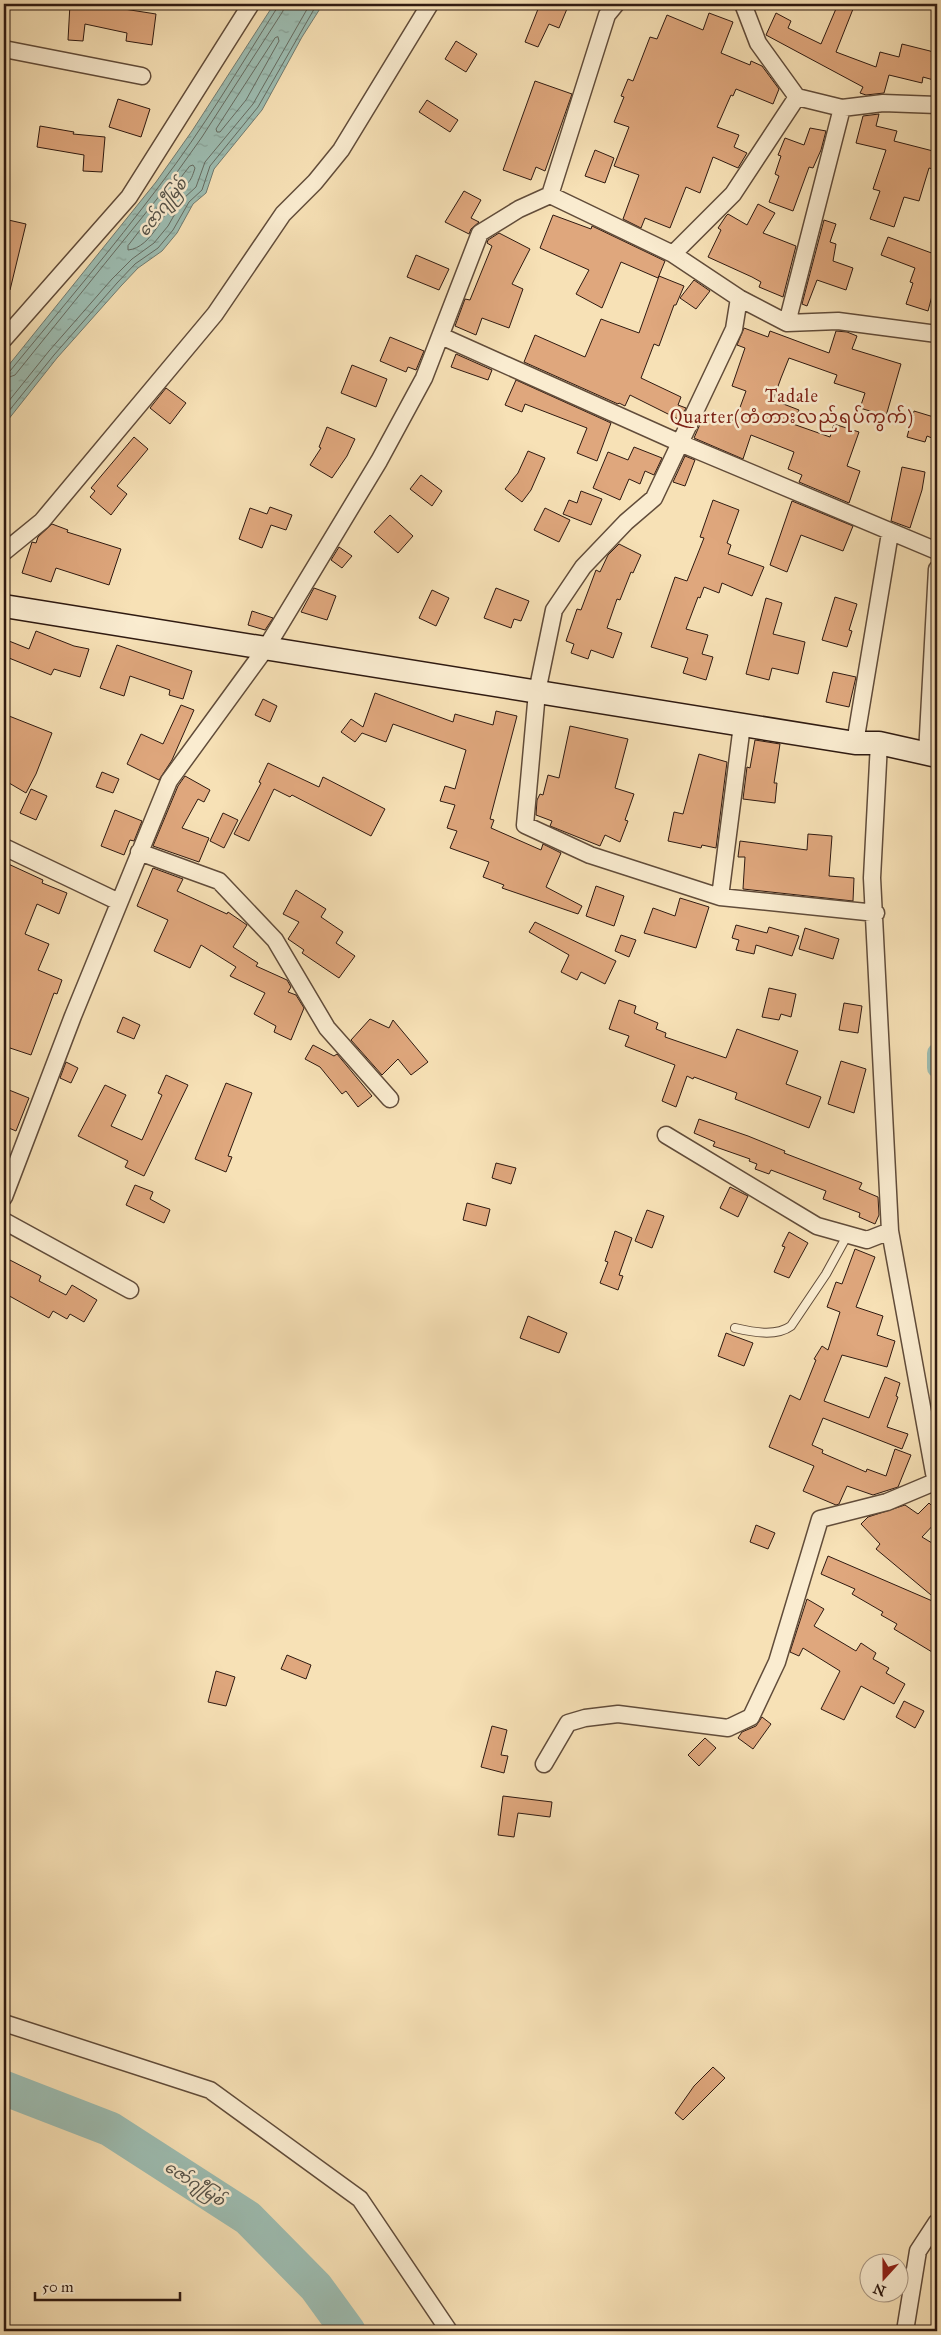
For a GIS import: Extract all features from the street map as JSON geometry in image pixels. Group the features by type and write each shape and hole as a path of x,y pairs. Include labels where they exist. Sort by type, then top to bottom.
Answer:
{"street":[{"path":"4,339 129,196 251,4"},
{"path":"4,552 42,521 215,314 283,214 315,182 341,150 430,4"},
{"path":"4,1197 168,781 266,648 379,461 424,378 480,233 519,209 550,195 607,15 616,4"},
{"path":"743,4 758,43 797,97 842,108 884,103 937,105"},
{"path":"4,49 142,76"},
{"path":"673,254 733,194 797,97"},
{"path":"786,323 842,108"},
{"path":"550,195 673,254 739,298 786,323 838,320 937,334"},
{"path":"739,298 734,329 654,498 626,522 582,567 554,610 537,692 525,825 590,855 720,897 876,913"},
{"path":"440,336 680,443 937,551"},
{"path":"855,743 890,532"},
{"path":"4,606 855,743 879,743 932,755 937,569"},
{"path":"720,897 742,724"},
{"path":"879,743 872,878 876,913 890,1231 934,1473 937,1477"},
{"path":"4,847 119,902"},
{"path":"139,852 219,882 275,940 327,1028 390,1099"},
{"path":"666,1135 817,1226 867,1240 890,1231"},
{"path":"4,1221 130,1290"},
{"path":"544,1764 568,1722 618,1714 728,1728 751,1717 777,1662 820,1519 887,1502 937,1481"},
{"path":"4,2023 210,2090 360,2199 449,2331"},
{"path":"905,2331 918,2251 937,2222"}],"lane":[{"path":"735,1328 756,1333 785,1330 791,1326 826,1274 848,1234"}],"water":[{"path":"274,4 323,4 302,37 262,110 214,169 206,193 193,204 177,233 162,251 138,268 121,286 57,358 4,425 4,371 156,182 192,131"}],"building":[{"path":"70,4 105,4 156,14 152,45 126,41 127,33 85,24 83,41 68,40"},
{"path":"540,4 569,4 559,28 549,24 538,47 525,42"},
{"path":"838,4 855,4 836,52 876,67 880,52 899,57 902,44 930,51 937,54 937,81 923,77 922,83 889,75 884,93 866,95 860,93 863,87 766,35 776,13 791,21 788,28 821,44"},
{"path":"709,13 733,22 721,53 750,65 751,61 762,66 779,89 773,104 736,89 733,96 731,95 717,127 739,135 734,147 747,153 738,168 713,157 700,193 686,187 670,228 645,218 641,228 623,219 639,175 614,166 629,127 614,122 624,97 621,96 628,79 633,81 650,37 657,39 667,15 703,30"},
{"path":"456,41 477,54 466,72 445,59"},
{"path":"535,81 572,94 545,171 536,167 531,180 503,170"},
{"path":"118,99 150,109 141,137 109,127"},
{"path":"427,100 458,120 450,132 419,112"},
{"path":"879,114 876,126 897,131 894,141 937,152 937,170 929,168 919,201 904,197 894,227 870,219 880,191 873,189 886,150 856,143 863,116"},
{"path":"40,126 74,132 73,134 105,137 102,172 83,171 84,155 37,147"},
{"path":"810,128 826,131 821,150 813,168 809,167 793,211 769,202 779,176 775,174 781,156 778,155 785,138 804,145"},
{"path":"595,150 614,158 605,183 585,176"},
{"path":"464,191 481,200 471,218 479,222 471,229 469,234 445,222"},
{"path":"758,204 775,213 763,233 796,246 783,297 759,287 761,282 752,277 708,257 721,230 718,228 726,216 728,214 747,225"},
{"path":"553,215 591,229 592,226 665,261 658,278 621,262 602,308 576,294 589,270 540,248"},
{"path":"4,219 26,224 10,290 4,290"},
{"path":"824,220 836,224 830,242 836,244 833,261 853,268 846,290 817,280 807,306 802,304"},
{"path":"499,233 530,249 512,284 523,289 509,328 482,318 476,335 455,326 465,299 470,300 492,246 487,243 488,240"},
{"path":"888,237 937,255 937,277 928,311 906,304 913,283 910,282 915,268 881,255"},
{"path":"416,255 449,269 439,290 407,277"},
{"path":"659,276 684,286 676,305 674,305 659,346 654,344 641,378 681,397 678,405 686,408 680,420 630,395 625,406 618,404 524,362 535,335 585,357 601,319 639,333"},
{"path":"694,280 710,291 696,309 680,298"},
{"path":"744,328 768,337 770,331 829,353 836,331 847,332 857,336 852,349 901,364 886,416 860,408 865,393 834,383 837,375 789,358 781,378 773,400 799,410 793,424 830,437 834,424 859,432 847,466 860,471 849,503 799,482 802,475 788,469 794,452 751,435 743,459 694,438 704,415 719,421 721,416 735,421 746,391 732,386 745,348 737,345"},
{"path":"390,337 424,351 416,370 408,367 406,372 380,361"},
{"path":"456,354 492,370 488,380 451,367"},
{"path":"352,365 387,379 376,407 341,393"},
{"path":"516,380 611,423 597,461 577,453 587,428 525,404 522,412 505,405"},
{"path":"166,388 186,403 170,424 150,408"},
{"path":"914,411 937,418 932,438 927,436 925,442 907,437"},
{"path":"327,427 355,439 347,456 332,478 310,465 321,448 319,447"},
{"path":"134,437 148,449 117,486 127,494 111,515 90,497 95,491 91,488"},
{"path":"634,447 662,458 654,475 645,471 640,484 629,479 620,500 593,488 608,452 628,460"},
{"path":"528,451 545,458 531,490 522,502 505,489 518,473"},
{"path":"685,456 695,460 685,486 673,482"},
{"path":"902,467 925,472 922,490 910,528 891,521"},
{"path":"421,475 442,491 432,506 410,489"},
{"path":"581,491 602,499 591,525 563,514 569,500 577,503"},
{"path":"713,500 739,510 727,543 731,545 728,554 764,567 752,596 722,583 719,593 704,587 700,598 698,597 686,629 708,635 702,654 713,657 706,680 683,673 688,658 651,647 675,577 687,581 704,538 700,537"},
{"path":"792,501 853,526 843,551 801,535 787,572 770,565"},
{"path":"270,507 292,515 286,530 271,525 262,548 239,539 250,508 267,514"},
{"path":"545,508 570,520 559,542 534,530"},
{"path":"390,515 413,536 398,553 374,532"},
{"path":"52,524 68,530 67,532 121,549 109,585 56,568 51,582 22,573 32,542 36,543 38,537"},
{"path":"619,544 641,555 633,573 631,572 620,600 617,599 607,628 622,633 613,658 591,650 588,659 571,653 574,644 566,641 577,609 581,610 596,570 600,572 608,555"},
{"path":"339,547 352,556 342,568 331,560"},
{"path":"314,588 336,596 327,620 301,612"},
{"path":"496,588 529,601 521,621 514,619 511,628 484,618"},
{"path":"432,590 449,598 436,626 419,618"},
{"path":"835,597 857,604 849,630 852,631 847,647 822,640"},
{"path":"766,598 782,603 773,634 805,642 798,674 772,668 769,680 746,674"},
{"path":"252,611 273,618 265,630 248,625"},
{"path":"36,631 74,646 89,649 80,677 54,669 51,675 4,656 4,639 29,649"},
{"path":"117,645 192,671 183,699 169,695 170,690 130,676 124,696 100,688"},
{"path":"833,672 856,677 849,707 826,702"},
{"path":"375,693 453,722 455,714 493,725 496,711 517,716 490,819 494,820 491,828 541,850 543,844 561,853 546,887 582,906 578,914 502,888 504,885 483,877 489,862 450,848 457,831 447,828 455,805 440,801 445,786 455,789 466,750 393,724 386,742 362,733 355,742 341,732 351,719 363,727"},
{"path":"263,699 277,706 270,722 255,715"},
{"path":"181,705 194,710 172,760 159,780 127,764 141,734 163,744"},
{"path":"4,714 52,733 36,774 26,793 4,780"},
{"path":"570,726 628,739 615,788 634,794 625,820 628,821 620,842 605,835 600,846 550,826 552,821 536,815 537,800 540,794 543,795 548,775 559,778"},
{"path":"755,740 780,744 774,783 777,783 775,803 743,799 747,767 750,768"},
{"path":"699,754 727,762 716,848 702,845 701,848 668,841 674,812 683,814"},
{"path":"268,763 319,787 323,777 385,809 371,836 292,795 290,797 274,789 249,841 234,834 261,783 259,782"},
{"path":"102,772 119,779 113,793 96,787"},
{"path":"185,776 210,790 204,802 198,799 182,828 209,838 199,862 153,846 178,786"},
{"path":"31,789 47,796 36,820 20,813"},
{"path":"115,810 142,821 134,841 130,840 124,855 101,846"},
{"path":"223,813 238,820 224,848 210,841"},
{"path":"808,834 832,836 829,876 854,878 853,901 743,889 745,857 738,857 740,841 807,850"},
{"path":"4,862 43,880 42,883 67,893 59,914 37,904 25,934 49,944 38,970 62,980 57,994 54,993 31,1055 4,1046"},
{"path":"153,868 183,879 177,891 227,914 228,912 247,925 233,947 258,963 256,966 287,980 291,987 288,992 296,995 304,1008 291,1040 274,1032 276,1026 254,1014 265,993 230,976 236,967 201,945 190,968 154,951 168,920 137,906"},
{"path":"596,886 624,896 614,926 586,916"},
{"path":"296,890 326,909 321,917 343,932 336,943 355,956 339,978 302,953 304,950 288,939 299,922 283,914"},
{"path":"680,898 709,907 696,948 644,933 653,908 675,916"},
{"path":"535,922 616,961 605,984 581,972 577,980 561,972 569,955 529,932"},
{"path":"736,925 767,933 769,927 799,936 792,956 756,945 754,954 736,950 739,940 732,938"},
{"path":"805,928 839,939 833,959 799,949"},
{"path":"621,935 636,940 629,957 615,951"},
{"path":"769,988 796,994 791,1017 781,1014 779,1020 762,1017"},
{"path":"619,1000 636,1006 634,1013 658,1023 656,1029 666,1033 665,1037 726,1058 737,1029 798,1051 786,1084 821,1097 809,1128 735,1099 737,1093 694,1077 693,1079 687,1076 676,1107 662,1101 675,1065 625,1046 629,1036 609,1029"},
{"path":"844,1003 862,1006 858,1033 839,1030"},
{"path":"123,1017 140,1025 134,1039 117,1032"},
{"path":"370,1019 389,1028 393,1020 428,1062 411,1075 398,1059 382,1075 351,1040"},
{"path":"313,1045 334,1056 337,1054 372,1096 358,1107 346,1091 342,1094 320,1067 305,1059"},
{"path":"841,1061 866,1069 854,1113 828,1104"},
{"path":"66,1062 78,1068 71,1083 60,1078"},
{"path":"166,1075 188,1085 144,1176 125,1167 128,1161 78,1136 105,1085 126,1095 111,1126 142,1140 162,1095 158,1093"},
{"path":"226,1083 252,1093 228,1156 232,1157 226,1172 195,1159"},
{"path":"4,1088 29,1098 16,1131 4,1126"},
{"path":"699,1119 748,1136 785,1151 784,1153 862,1183 859,1189 878,1197 879,1215 875,1224 859,1217 860,1213 823,1199 826,1191 771,1170 769,1174 755,1169 757,1164 749,1161 750,1159 713,1146 715,1142 694,1133"},
{"path":"496,1163 516,1168 511,1184 492,1178"},
{"path":"135,1185 153,1192 150,1199 170,1210 164,1223 126,1205"},
{"path":"730,1187 748,1196 738,1217 720,1208"},
{"path":"467,1203 490,1209 486,1226 463,1220"},
{"path":"647,1210 664,1216 652,1248 635,1241"},
{"path":"615,1231 632,1238 619,1275 623,1276 618,1290 600,1283 608,1262 605,1261"},
{"path":"789,1232 808,1243 789,1278 774,1272 785,1247 782,1246"},
{"path":"855,1249 875,1257 856,1307 883,1316 877,1335 895,1341 887,1367 842,1355 824,1401 869,1418 885,1377 900,1383 896,1396 898,1397 887,1427 908,1434 902,1449 823,1418 812,1445 823,1450 822,1453 866,1472 867,1469 886,1476 895,1449 911,1455 898,1487 873,1495 847,1486 839,1504 836,1505 803,1491 814,1466 769,1447 790,1395 800,1400 816,1360 814,1359 822,1346 828,1350 840,1312 827,1307 836,1282 842,1284"},
{"path":"4,1257 41,1276 39,1281 66,1295 72,1285 97,1300 84,1322 70,1314 67,1319 53,1311 49,1318 4,1293"},
{"path":"528,1316 567,1333 559,1353 520,1338"},
{"path":"726,1333 753,1343 744,1366 718,1356"},
{"path":"929,1503 937,1511 937,1521 922,1537 937,1546 937,1600 876,1549 880,1544 861,1524 868,1517 905,1505 918,1514"},
{"path":"756,1525 775,1533 768,1549 750,1542"},
{"path":"828,1556 937,1603 937,1655 894,1629 897,1624 881,1615 883,1612 852,1594 855,1589 821,1574"},
{"path":"807,1599 824,1609 814,1626 856,1651 861,1643 876,1653 873,1659 889,1668 886,1673 905,1684 894,1704 861,1686 844,1720 821,1709 840,1671 803,1648 799,1656 790,1652"},
{"path":"287,1655 311,1665 306,1679 281,1669"},
{"path":"216,1671 235,1677 226,1706 208,1702"},
{"path":"904,1701 924,1711 915,1728 896,1717"},
{"path":"762,1717 771,1724 753,1749 738,1738 742,1732 756,1726"},
{"path":"492,1726 507,1730 501,1755 508,1756 504,1773 481,1767"},
{"path":"705,1738 716,1748 699,1766 688,1755"},
{"path":"503,1796 552,1802 550,1817 518,1813 514,1837 498,1835"},
{"path":"713,2067 725,2078 683,2120 675,2113 694,2086"}],"waterway":[{"path":"937,1053 937,1068"},
{"name":"ဇော်ဂျီမြစ်","path":"4,2088 110,2129 248,2218 316,2287 348,2331"}],"district":[{"name":"Tadale Quarter(တံတားလည်ရပ်ကွက်)","path":"792,406"}]}
